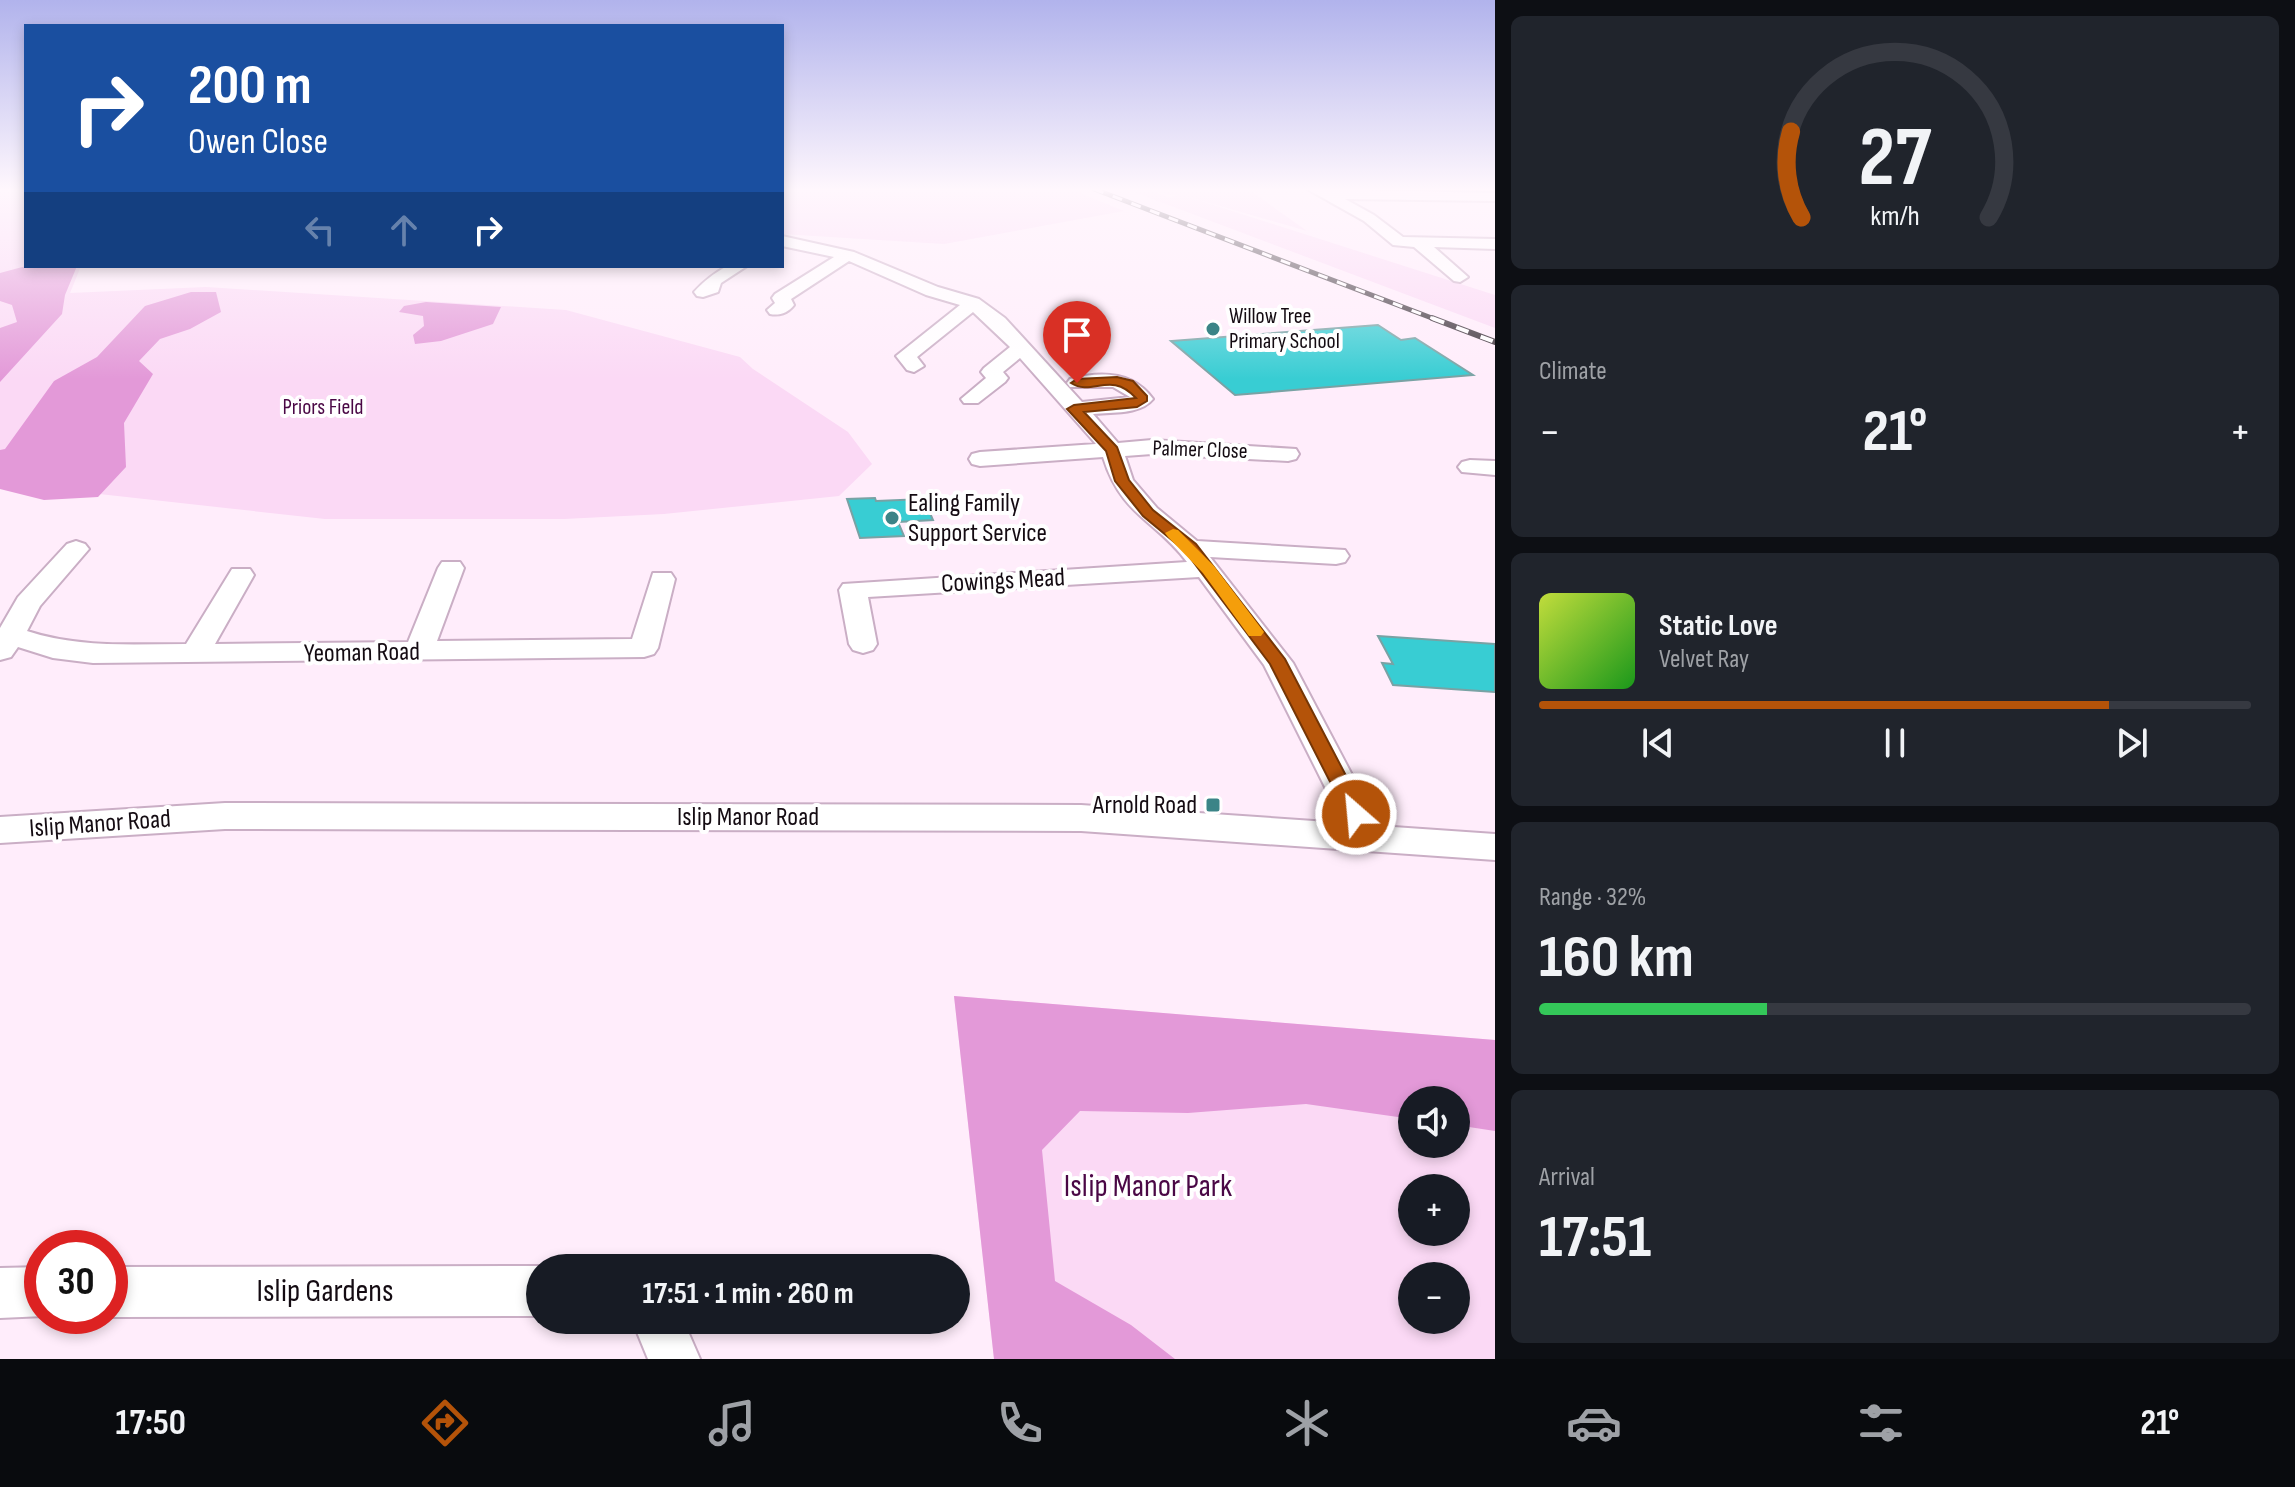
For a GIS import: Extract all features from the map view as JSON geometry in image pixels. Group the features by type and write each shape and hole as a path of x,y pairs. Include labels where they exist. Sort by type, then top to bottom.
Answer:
{"street":[{"path":"836,252 932,291 973,303 998,322 1112,450 1122,481 1148,513 1190,548 1278,663 1368,838"},
{"path":"1430,252 1460,277"},
{"path":"776,310 785,305 781,298 848,255"},
{"path":"703,292 712,288 713,281 736,268"},
{"path":"914,366 906,356 973,303"},
{"path":"971,399 998,378 991,372 1020,348"},
{"path":"1074,409 1137,403 1143,399 1129,383 1117,380 1077,383"},
{"name":"Palmer Close","path":"980,459 1152,447 1288,454"},
{"path":"1470,467 1495,468"},
{"path":"1190,548 1336,556"},
{"path":"8,628 76,549"},
{"path":"418,652 451,568"},
{"name":"Cowings Mead","path":"863,644 853,590 1208,569"},
{"path":"194,654 241,575"},
{"name":"Yeoman Road","path":"8,628 53,649 93,654 644,648 662,579"},
{"name":"Islip Manor Road","path":"0,830 225,816 1081,818 1495,847"},
{"name":"Islip Gardens","path":"128,1292 526,1291"},
{"path":"0,1293 24,1292"},
{"path":"663,1334 674,1359"}],"green space":[{"name":"Priors Field","path":"0,252 24,252 24,268 80,268 70,293 206,287 566,310 740,357 753,369 848,432 872,464 839,496 664,514 564,519 325,519 0,483"},
{"path":"1294,252 1362,252 1495,295 1495,328"},
{"name":"Islip Manor Park","path":"954,996 1495,1040 1495,1359 994,1359"}],"shaded area":[{"path":"24,267 76,268 65,295 62,314 0,382 0,328 17,322 12,305 0,301 0,273"},
{"path":"191,292 216,292 221,312 190,329 160,339 139,361 153,374 124,423 126,467 98,497 44,500 0,489 0,450 5,449 54,381 97,357 145,306"},
{"path":"426,302 501,307 493,324 441,341 415,344 413,335 424,326 423,316 399,312 404,306"},
{"path":"954,996 1495,1040 1495,1131 1470,1127 1470,1086 1398,1086 1398,1117 1306,1104 1188,1113 1080,1111 1042,1150 1055,1281 1131,1325 1175,1359 994,1359"}],"building":[{"path":"1378,325 1401,340 1415,338 1473,375 1235,395 1171,341"},
{"name":"Ealing Family Support Service","path":"875,498 876,501 924,499 933,520 898,522 904,536 860,538 847,499"},
{"path":"1378,636 1495,644 1495,692 1393,685 1382,663 1393,664"}],"railway":[{"path":"1260,252 1437,320"},
{"path":"1432,318 1495,342"}],"slow traffic":[{"path":"1173,533 1208,569 1255,632"}],"place":[{"name":"Willow Tree Primary School","path":"1213,329"},
{"name":"Ealing Family Support Service","path":"892,518"},
{"name":"Arnold Road","path":"1213,805"}],"route":[{"path":"1077,383 1117,380 1129,383 1143,399 1137,403 1074,409 1112,450 1122,481 1148,513 1190,548 1208,569 1278,663 1356,814"}]}
